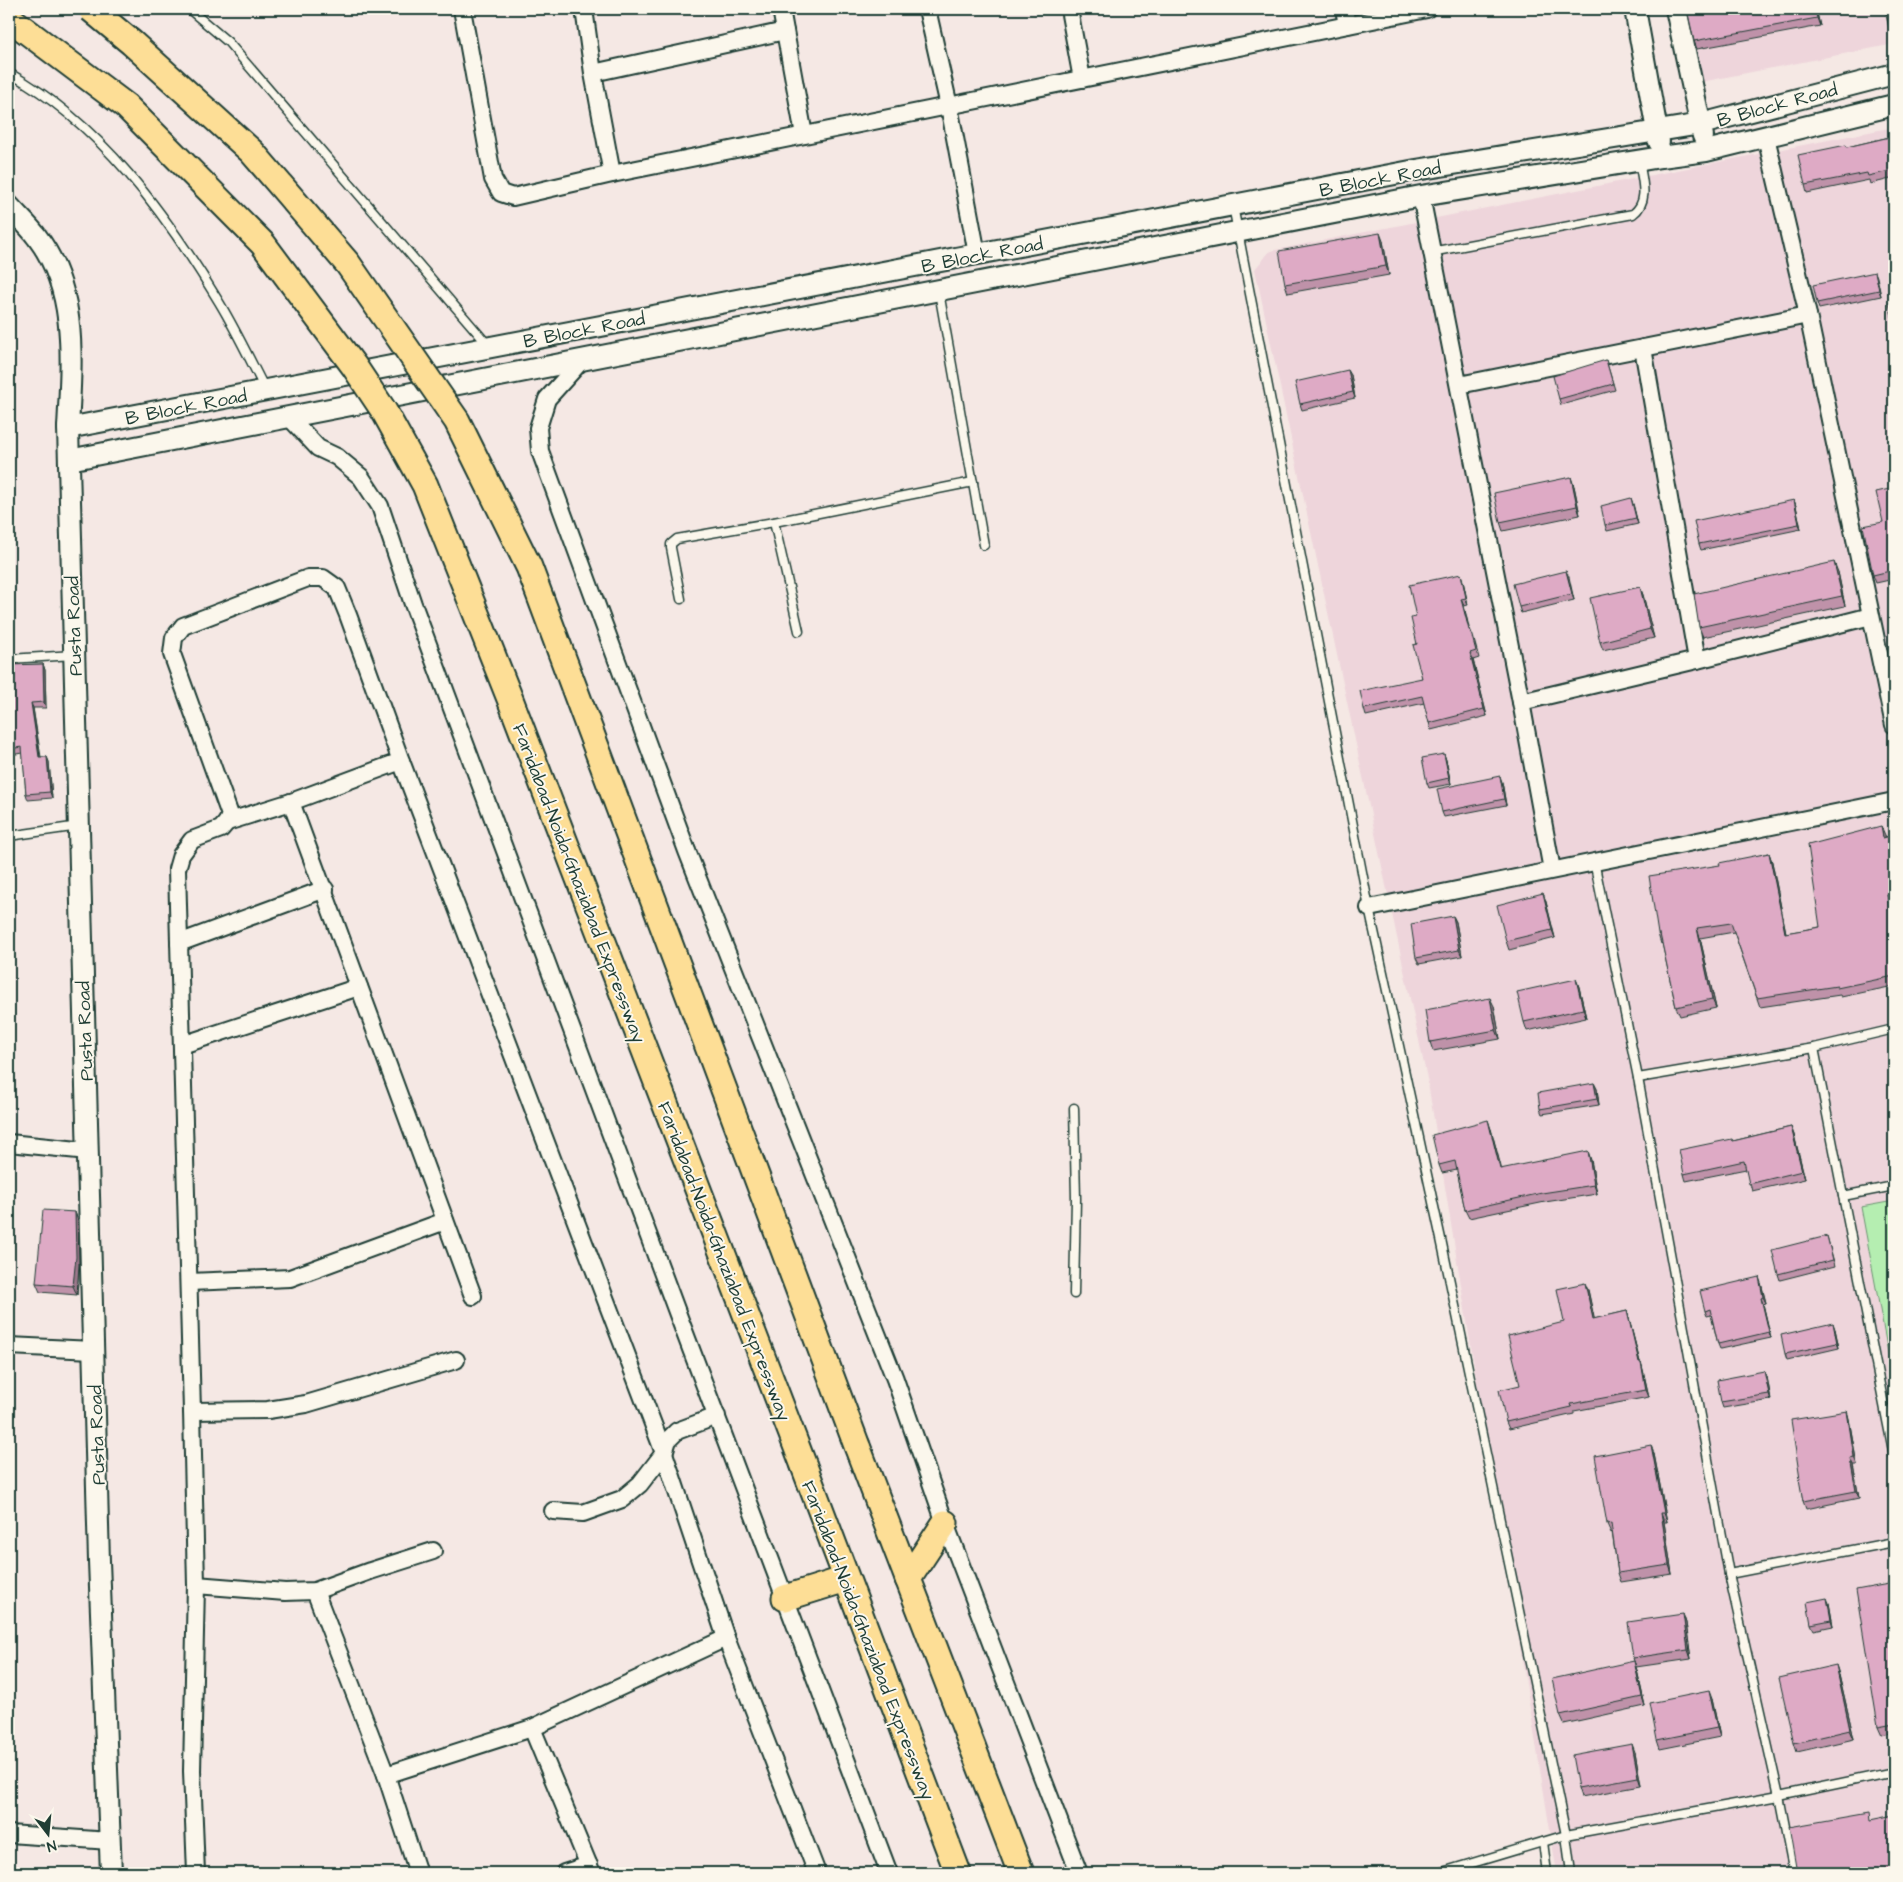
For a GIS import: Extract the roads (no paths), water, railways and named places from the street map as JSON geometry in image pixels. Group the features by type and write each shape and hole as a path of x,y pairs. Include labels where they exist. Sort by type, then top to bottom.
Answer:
{"main road":[{"path":"91,9 132,43 252,152 348,264 457,421 528,567 857,1446 1020,1873"},
{"name":"Faridabad-Noida-Ghaziabad Expressway","path":"9,18 126,106 263,244 354,366 389,420 425,485 506,690 804,1466 958,1873"},
{"path":"908,1579 945,1523"},
{"path":"785,1598 846,1579"}],"street":[{"path":"462,9 493,179 501,193 512,197 612,174 1427,9"},
{"path":"584,9 593,73 612,174"},
{"path":"781,9 804,135"},
{"path":"927,9 949,106 977,254"},
{"path":"1068,9 1082,79"},
{"path":"1344,9 1347,25"},
{"path":"1636,9 1661,157"},
{"path":"1676,9 1706,151"},
{"path":"593,73 785,31"},
{"name":"B Block Road","path":"68,428 1416,170 1701,124 1894,74"},
{"name":"B Block Road","path":"68,460 1421,196 1639,160 1706,151 1894,105"},
{"path":"1766,137 1808,315 1894,724"},
{"path":"1421,196 1521,702 1552,870"},
{"name":"Pusta Road","path":"9,206 37,237 52,263 62,290 70,321 68,460 93,1350 111,1873"},
{"path":"1459,385 1808,315"},
{"path":"1644,348 1697,660"},
{"path":"582,360 547,399 538,428 540,451 687,851 895,1379 945,1523 1079,1873"},
{"path":"289,417 318,448 337,457 361,476 380,506 413,604 676,1310 889,1873"},
{"path":"196,1873 192,1770 196,1585 177,869 181,855 192,840 221,829 230,815 228,804 172,654 174,638 183,626 308,578 323,578 337,588 348,615 401,761 664,1453 726,1638 817,1873"},
{"path":"1521,702 1871,616"},
{"path":"227,822 291,802 401,761"},
{"path":"1369,908 1894,801"},
{"path":"291,802 325,889 359,987 473,1296"},
{"path":"179,943 325,889"},
{"path":"182,1045 359,987"},
{"path":"9,1143 88,1150"},
{"path":"189,1282 290,1278 445,1221"},
{"path":"9,1346 93,1350"},
{"path":"192,1411 268,1410 306,1404 456,1360"},
{"path":"552,1511 583,1513 622,1499 640,1484 664,1453 668,1440 677,1431 717,1416"},
{"path":"196,1585 285,1592 315,1590 433,1551"},
{"path":"315,1590 386,1775 418,1873"},
{"path":"386,1775 532,1728 726,1638"},
{"path":"532,1728 590,1869 564,1873"},
{"path":"9,1834 110,1841"}],"lane":[{"path":"189,9 234,49 489,347"},
{"path":"1890,9 1894,28"},
{"path":"9,73 34,87 67,112 112,156 147,197 182,243 220,303 266,391"},
{"path":"1431,252 1632,214 1640,208 1644,200 1639,160"},
{"path":"1233,206 1369,908 1441,1239 1566,1835 1571,1873"},
{"path":"938,290 984,545"},
{"path":"681,599 671,548 673,541 677,539 774,522 973,482"},
{"path":"774,522 799,631"},
{"path":"9,660 74,655"},
{"path":"9,836 79,826"},
{"path":"1594,861 1638,1078 1729,1574 1779,1796 1794,1873"},
{"path":"1638,1078 1814,1048 1894,1029"},
{"path":"1814,1048 1894,1456"},
{"path":"1074,1108 1076,1199 1074,1294"},
{"path":"1843,1196 1894,1186"},
{"path":"1729,1574 1894,1542"},
{"path":"1439,1873 1566,1835 1779,1796 1894,1772"},
{"path":"1543,1842 1547,1873"}]}
